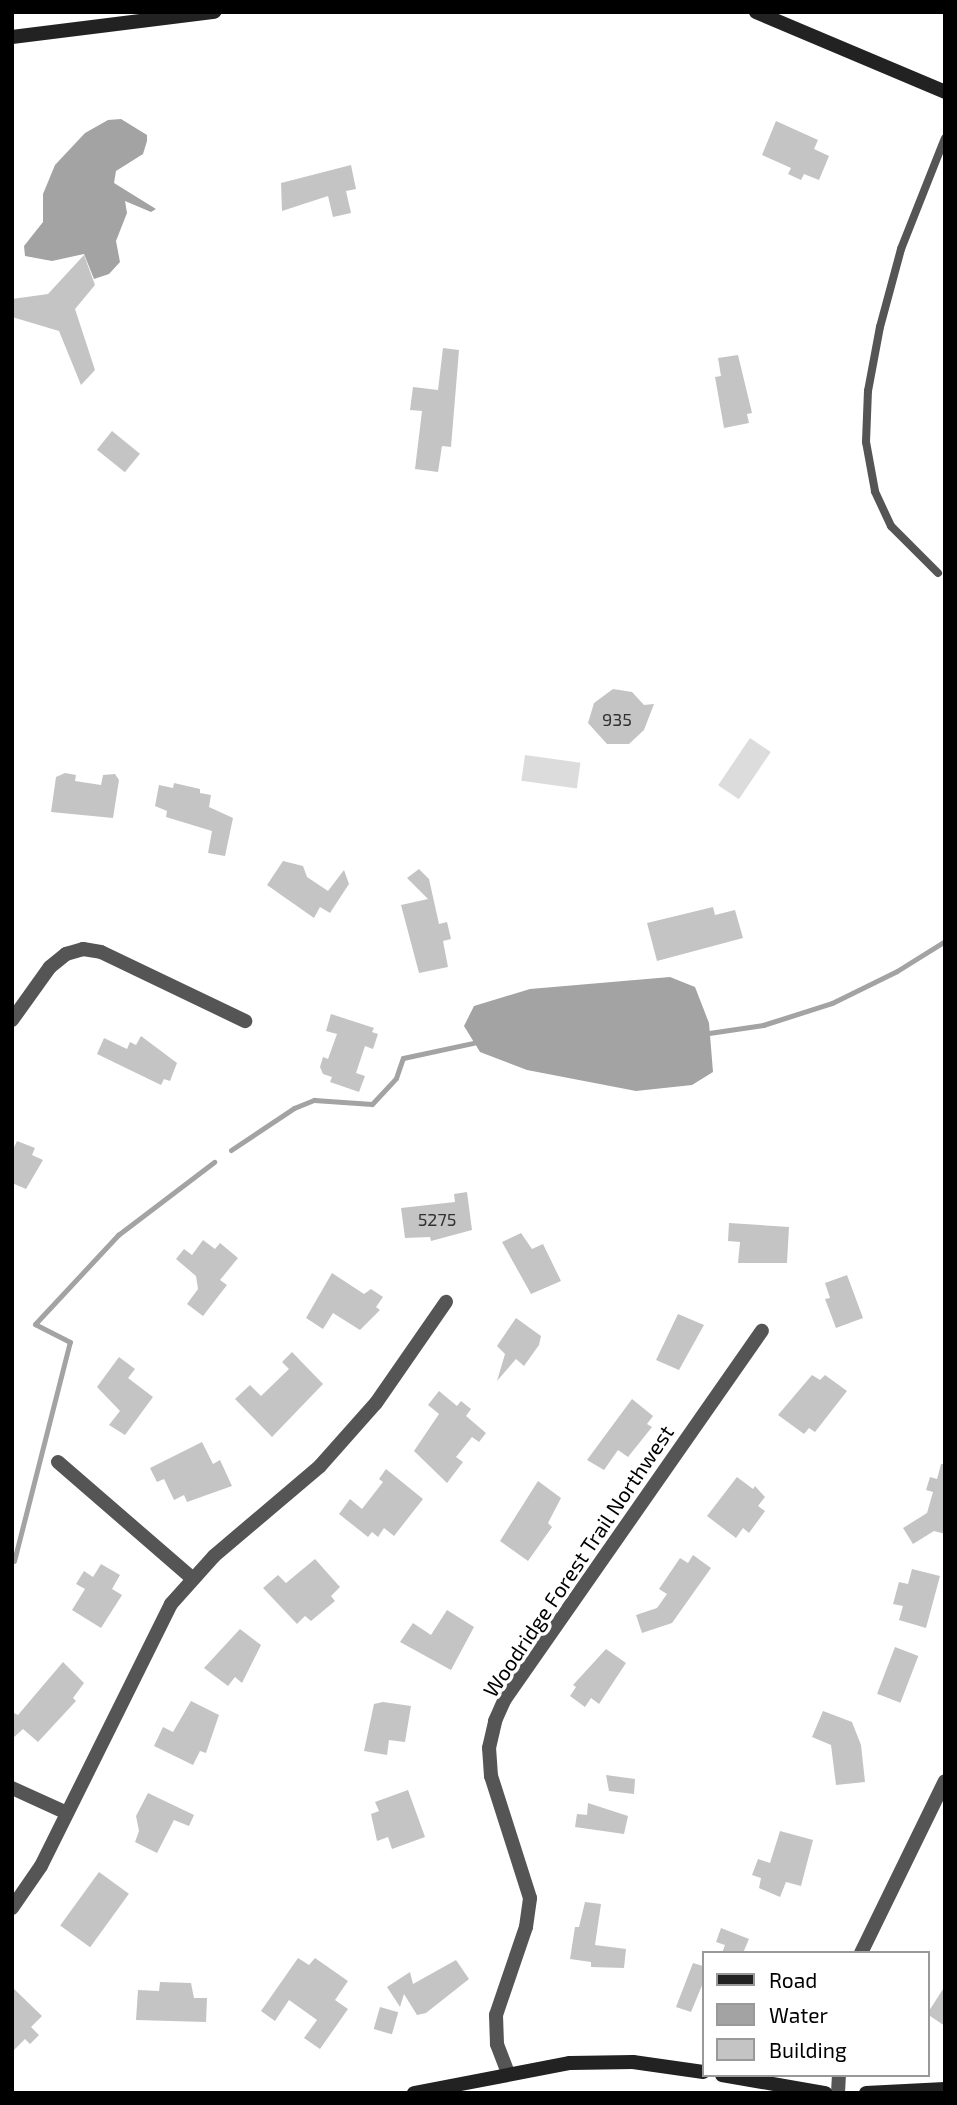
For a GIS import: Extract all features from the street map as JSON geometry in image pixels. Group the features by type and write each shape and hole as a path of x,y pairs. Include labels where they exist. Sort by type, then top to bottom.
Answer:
{"street":[{"path":"12,37 214,12"},
{"path":"756,12 945,92"},
{"path":"12,1020 50,967 66,954 83,949 101,951 246,1021"},
{"path":"12,1908 41,1866 154,1632 192,1578 320,1466 376,1403 446,1302"},
{"name":"Woodridge Forest Trail Northwest","path":"508,2073 497,2044 495,2015 526,1927 530,1898 491,1776 489,1748 495,1721 505,1699 762,1331"},
{"path":"58,1462 192,1578"},
{"path":"862,1951 945,1781"},
{"path":"12,1788 67,1813"},
{"path":"414,2093 570,2063 633,2062 702,2072"},
{"path":"733,2077 825,2093"},
{"path":"866,2093 945,2089"}],"lane":[{"path":"938,573 891,526 875,491 866,442 868,391 880,327 901,249 945,138"}],"shaded area":[{"path":"750,738 771,752 739,799 718,785"},
{"path":"525,755 580,763 577,789 521,781"}],"water":[{"path":"121,119 147,135 147,141 143,154 116,171 114,183 156,209 151,212 125,201 127,213 116,241 120,262 109,274 94,279 84,254 52,261 25,256 24,246 43,222 43,194 55,165 85,133 108,120"},
{"path":"670,977 695,987 709,1023 713,1072 692,1085 636,1091 527,1070 480,1052 464,1026 474,1006 530,989"}],"building":[{"path":"776,121 818,140 814,149 829,156 819,180 804,174 801,180 788,174 791,168 762,155"},
{"path":"351,165 356,189 346,191 351,213 333,217 328,196 282,211 281,183"},
{"path":"84,255 95,285 75,309 95,370 81,385 59,331 12,317 12,299 48,294"},
{"path":"443,348 459,350 451,447 442,446 438,472 415,469 422,411 410,410 413,387 438,390"},
{"path":"738,355 752,413 747,414 749,423 724,428 715,377 721,376 718,358"},
{"path":"112,431 140,454 125,472 97,450"},
{"path":"613,689 632,692 644,705 654,704 644,730 629,744 607,744 588,723 594,703"},
{"path":"65,773 76,775 75,781 101,785 103,775 115,774 119,780 113,818 51,812 56,777"},
{"path":"174,783 200,789 200,793 211,795 209,807 233,818 225,856 208,853 212,831 166,817 167,811 155,806 159,785 173,788"},
{"path":"283,861 303,866 307,877 328,891 344,870 349,884 330,913 320,907 314,918 267,885"},
{"path":"419,869 429,879 439,924 447,922 451,939 443,941 448,967 419,973 401,905 428,899 407,878"},
{"path":"713,907 715,915 735,910 743,938 657,961 647,923"},
{"path":"331,1014 374,1028 372,1032 378,1034 373,1049 365,1046 356,1073 365,1076 359,1092 330,1082 332,1077 323,1074 320,1067 323,1057 328,1059 337,1034 326,1031"},
{"path":"141,1036 177,1063 170,1081 164,1079 161,1085 97,1054 104,1038 127,1049 130,1042 136,1045"},
{"path":"17,1141 35,1148 32,1155 43,1160 26,1189 12,1183 12,1152"},
{"path":"467,1192 472,1230 431,1241 430,1237 405,1238 401,1208 455,1202 454,1194"},
{"path":"729,1223 789,1227 787,1263 738,1263 740,1242 728,1241"},
{"path":"521,1233 532,1249 543,1244 561,1281 531,1294 502,1242"},
{"path":"203,1240 215,1249 220,1243 238,1258 220,1280 227,1285 203,1316 187,1304 198,1289 196,1276 176,1259 184,1249 192,1255"},
{"path":"332,1273 364,1294 371,1289 383,1297 376,1307 380,1310 360,1330 333,1313 323,1329 306,1318"},
{"path":"847,1275 863,1318 836,1328 825,1299 830,1298 825,1283"},
{"path":"678,1314 704,1325 679,1370 656,1360"},
{"path":"516,1318 541,1336 539,1345 524,1366 516,1359 497,1381 505,1354 497,1346"},
{"path":"292,1352 323,1384 272,1437 235,1399 250,1385 261,1396 289,1369 282,1362"},
{"path":"119,1357 135,1369 128,1378 153,1397 125,1435 109,1425 120,1411 97,1387"},
{"path":"812,1375 820,1380 825,1375 847,1391 815,1432 809,1428 804,1434 778,1415"},
{"path":"439,1391 457,1406 461,1401 471,1409 466,1416 486,1433 479,1442 472,1437 456,1457 463,1462 447,1483 414,1451 439,1414 428,1405"},
{"path":"632,1399 653,1416 647,1424 652,1427 628,1457 618,1450 604,1470 587,1460"},
{"path":"202,1442 213,1464 220,1460 232,1486 187,1502 184,1495 174,1500 164,1479 157,1482 150,1468"},
{"path":"941,1464 945,1464 945,1534 934,1531 913,1544 903,1528 927,1513 933,1492 926,1490 930,1477 937,1479"},
{"path":"386,1469 423,1499 394,1536 384,1528 378,1537 372,1532 368,1537 339,1514 350,1499 362,1509 383,1482 379,1479"},
{"path":"737,1477 753,1489 755,1486 765,1497 758,1506 765,1511 749,1533 743,1528 736,1538 707,1516"},
{"path":"538,1481 561,1498 548,1523 552,1527 528,1561 500,1541"},
{"path":"693,1555 711,1568 672,1623 642,1633 636,1615 657,1608 667,1594 659,1589 680,1558 688,1563"},
{"path":"315,1559 340,1587 331,1596 335,1601 311,1621 305,1616 297,1624 263,1588 278,1575 286,1583"},
{"path":"101,1564 120,1575 112,1589 122,1595 101,1628 72,1610 85,1589 76,1584 84,1571 93,1577"},
{"path":"912,1569 940,1576 926,1628 899,1620 903,1606 893,1604 899,1582 908,1584"},
{"path":"447,1610 474,1627 451,1670 400,1642 413,1623 431,1635"},
{"path":"240,1629 261,1645 242,1683 235,1677 228,1686 204,1668"},
{"path":"895,1647 918,1656 900,1703 877,1694"},
{"path":"606,1649 626,1663 599,1704 591,1698 585,1707 570,1696 576,1687 573,1685"},
{"path":"63,1662 84,1683 73,1698 76,1701 38,1742 23,1729 12,1739 12,1712 18,1715"},
{"path":"191,1701 219,1715 206,1753 200,1751 193,1765 154,1746 163,1727 173,1732"},
{"path":"383,1702 411,1706 405,1742 389,1740 387,1755 364,1751 374,1704"},
{"path":"823,1711 852,1722 861,1745 865,1782 836,1785 831,1745 812,1737"},
{"path":"606,1775 635,1779 634,1794 609,1791"},
{"path":"408,1790 425,1837 392,1849 388,1837 377,1841 371,1814 379,1811 375,1802"},
{"path":"148,1793 194,1815 189,1826 174,1820 157,1853 135,1842 139,1831 136,1816"},
{"path":"588,1803 628,1816 624,1834 575,1827 577,1814 587,1815"},
{"path":"780,1831 813,1840 801,1886 786,1882 780,1897 759,1888 761,1878 752,1875 758,1859 770,1863"},
{"path":"99,1872 129,1894 90,1947 60,1925"},
{"path":"585,1902 601,1904 595,1945 626,1949 624,1968 591,1967 591,1962 570,1959 575,1927 579,1927"},
{"path":"721,1928 749,1939 744,1951 723,1951 725,1945 716,1942"},
{"path":"298,1958 309,1965 315,1958 348,1981 335,2000 348,2009 320,2049 304,2038 317,2020 289,2000 275,2021 261,2011"},
{"path":"456,1960 469,1979 426,2013 417,2015 404,1994 400,2007 387,1987 410,1972 413,1984"},
{"path":"693,1963 702,1966 702,1985 691,2012 676,2007"},
{"path":"160,1982 191,1983 194,1998 207,1998 206,2022 136,2020 138,1990 159,1991"},
{"path":"945,1986 945,2026 929,2015 929,2011"},
{"path":"12,1987 42,2016 31,2027 39,2035 30,2044 25,2039 12,2052"},
{"path":"380,2007 398,2012 392,2034 374,2029"}],"waterway":[{"path":"709,1033 763,1025 832,1003 897,971 945,941"},
{"path":"231,1150 294,1108 314,1100 372,1104 396,1078 403,1058 473,1043"},
{"path":"14,1561 70,1342 35,1324 118,1235 214,1162"}]}
